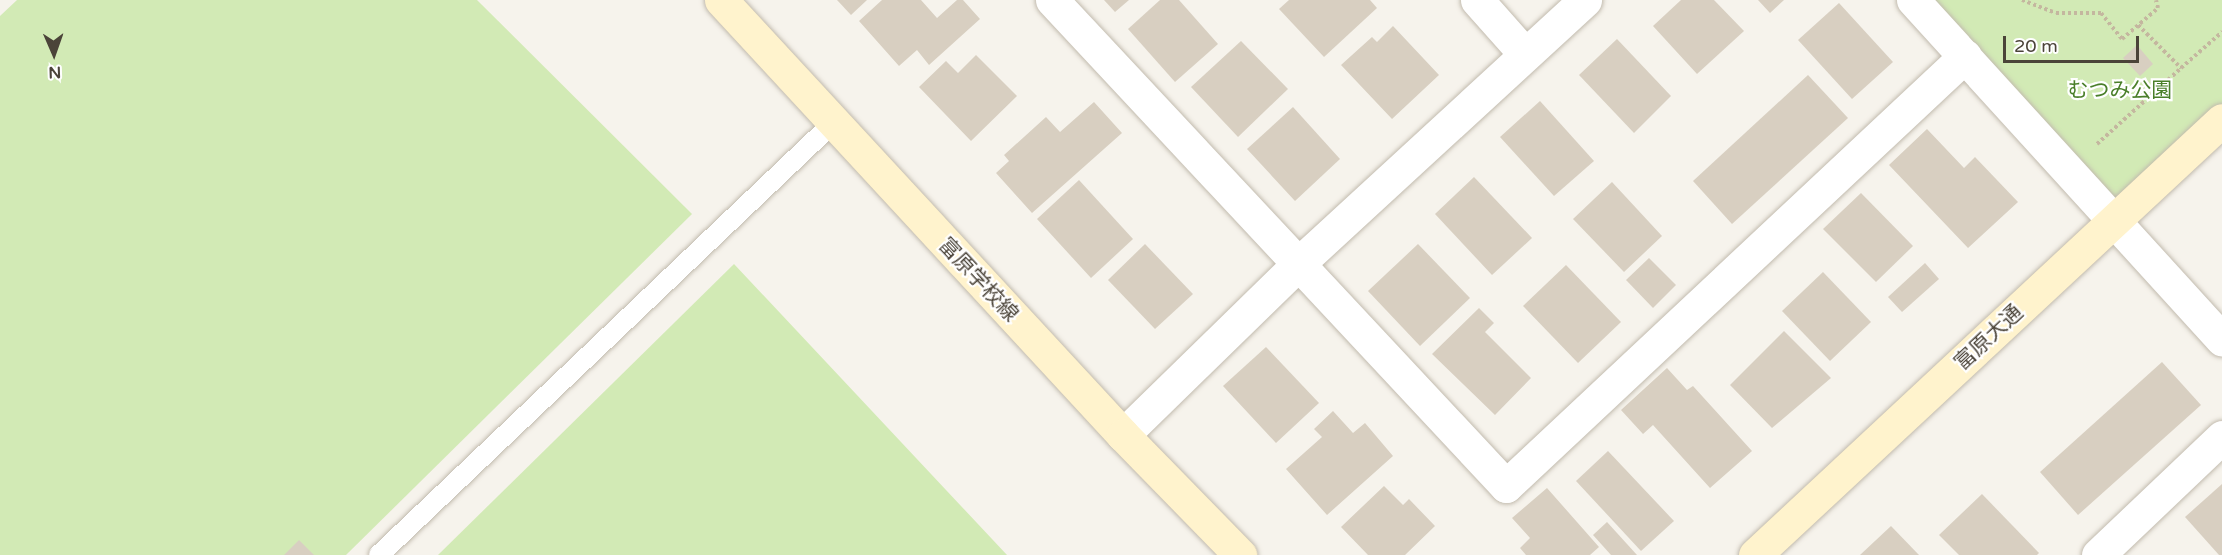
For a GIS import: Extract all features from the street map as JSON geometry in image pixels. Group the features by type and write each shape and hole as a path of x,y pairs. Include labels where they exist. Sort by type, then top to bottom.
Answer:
{"street":[{"name":"富原学校線","path":"721,0 1123,435 1240,555"},
{"path":"1052,0 1506,486 1965,56"},
{"path":"1477,0 1525,54"},
{"path":"1123,435 1298,264 1585,0"},
{"path":"1913,0 2222,339"},
{"name":"富原大通","path":"1755,555 2222,120"},
{"path":"2098,555 2222,437"}],"lane":[{"path":"379,555 834,122"}],"path":[{"path":"2022,0 2056,13 2101,13 2122,39 2158,8 2156,0"},
{"path":"2138,25 2181,68"},
{"path":"2090,135 2098,144 2222,32"}],"green space":[{"path":"17,0 477,0 692,214 346,555 0,555 0,16"},
{"name":"むつみ公園","path":"1913,0 2222,0 2222,120 2115,220"},
{"path":"734,264 1007,555 438,555"}],"building":[{"path":"837,0 867,0 851,15"},
{"path":"882,0 921,0 937,18 957,0 963,0 980,19 929,65 917,50 899,66 859,21"},
{"path":"1104,0 1129,0 1115,12"},
{"path":"1160,0 1179,0 1218,44 1175,82 1128,29"},
{"path":"1289,0 1370,0 1377,8 1324,57 1279,9"},
{"path":"1681,0 1714,0 1744,31 1697,74 1653,26"},
{"path":"1758,0 1784,0 1770,13"},
{"path":"1839,3 1893,62 1852,99 1798,40"},
{"path":"1393,26 1439,75 1392,119 1341,65 1372,37 1377,42"},
{"path":"1617,39 1671,96 1634,133 1579,75"},
{"path":"1241,41 1288,89 1238,137 1191,87"},
{"path":"2137,45 2153,64 2140,76 2123,58"},
{"path":"976,55 1017,96 971,141 919,87 946,61 958,73"},
{"path":"1808,75 1848,118 1732,224 1693,181"},
{"path":"1540,101 1594,161 1554,196 1500,137"},
{"path":"1094,102 1122,133 1032,213 996,173 1009,161 1004,155 1046,117 1060,132"},
{"path":"1293,107 1340,159 1295,201 1247,149"},
{"path":"1927,129 1964,168 1975,157 2018,202 1968,248 1889,165"},
{"path":"1474,177 1532,238 1492,275 1435,214"},
{"path":"1079,180 1133,239 1091,278 1037,219"},
{"path":"1612,182 1662,236 1624,272 1573,219"},
{"path":"1861,193 1913,246 1876,282 1823,229"},
{"path":"1145,244 1193,294 1155,329 1108,280"},
{"path":"1418,244 1470,298 1420,346 1368,291"},
{"path":"1649,258 1676,285 1653,308 1626,280"},
{"path":"1925,263 1939,279 1902,312 1888,297"},
{"path":"1566,265 1621,322 1578,363 1523,306"},
{"path":"1823,272 1871,322 1830,361 1782,311"},
{"path":"1479,308 1494,323 1485,332 1531,378 1495,415 1432,354"},
{"path":"1784,331 1831,378 1772,428 1730,385"},
{"path":"1266,347 1319,403 1276,443 1223,386"},
{"path":"2162,362 2201,405 2078,515 2040,472"},
{"path":"1667,368 1687,390 1693,386 1752,451 1710,488 1653,425 1643,434 1621,410"},
{"path":"1333,411 1353,433 1365,423 1393,456 1327,515 1286,469 1322,437 1314,429"},
{"path":"1608,451 1674,521 1641,551 1576,481"},
{"path":"2222,484 2222,555 2219,555 2185,517"},
{"path":"1384,486 1403,505 1409,499 1435,526 1405,555 1368,555 1341,527"},
{"path":"1547,488 1599,547 1590,555 1526,555 1520,548 1530,538 1512,518"},
{"path":"1982,494 2039,553 2037,555 1959,555 1939,535"},
{"path":"1607,522 1637,555 1611,555 1593,535"},
{"path":"1891,526 1919,555 1860,555"},
{"path":"299,540 314,555 284,555"}]}
